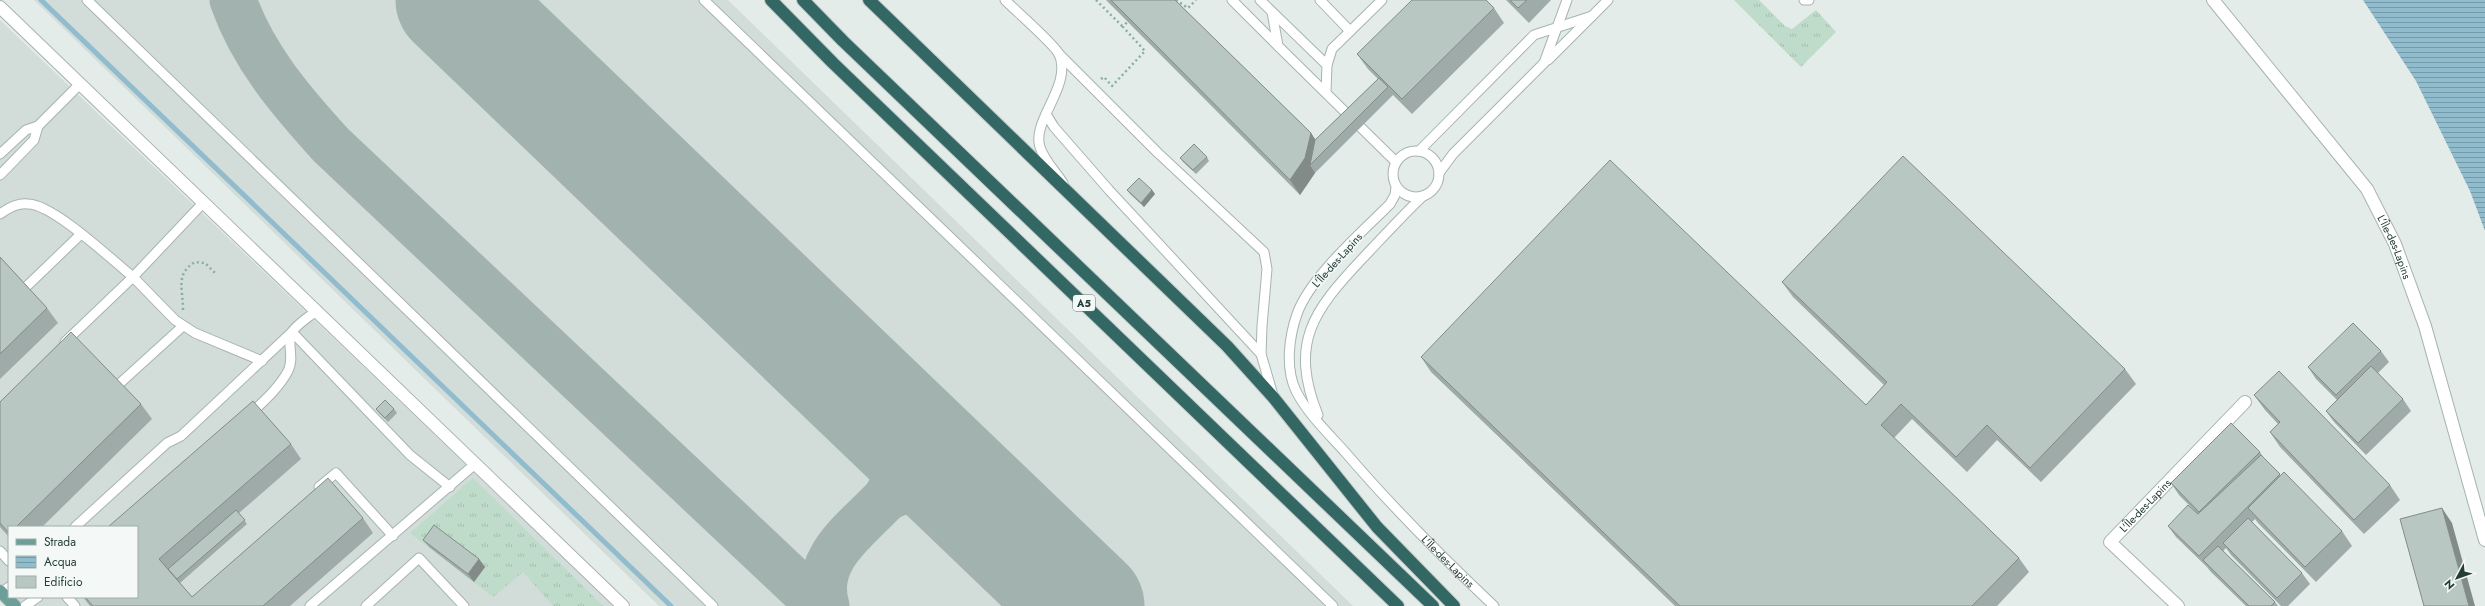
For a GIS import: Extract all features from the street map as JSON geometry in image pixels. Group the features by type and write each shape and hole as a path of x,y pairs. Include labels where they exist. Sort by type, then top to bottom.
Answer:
{"highway":[{"name":"A5","path":"771,0 833,63 1398,606"},
{"name":"A5","path":"804,0 844,41 1433,606"},
{"path":"869,0 1188,307 1273,397 1377,527 1454,606"}],"street":[{"name":"L'Île-des-Lapins","path":"2213,0 2367,189 2395,244 2425,326 2485,540"},
{"path":"0,7 623,606"},
{"name":"L'Île-des-Lapins","path":"2178,606 2110,542 2245,402"}],"lane":[{"path":"87,0 713,606"},
{"path":"704,0 1333,606"},
{"path":"1006,0 1158,153 1264,252 1267,269 1261,354 1273,397"},
{"path":"1232,0 1396,162 1406,153 1419,151 1430,156 1438,166 1439,173"},
{"path":"1260,0 1327,65"},
{"path":"1320,0 1350,31"},
{"path":"1544,63 1567,0"},
{"name":"L'Île-des-Lapins","path":"1323,428 1310,395 1306,379 1305,347 1309,330 1332,291 1423,196 1435,187 1439,173 1453,154 1608,0"},
{"path":"1804,0 1809,0"},
{"path":"1326,92 1327,65 1332,49 1380,1"},
{"path":"1272,12 1278,46"},
{"path":"1419,151 1534,35 1592,16"},
{"path":"1058,53 1062,70 1061,80 1046,114 1040,133 1039,146 1073,197"},
{"path":"0,154 26,130 38,126 80,84"},
{"path":"1046,114 1054,127 1104,184 1261,354"},
{"path":"0,175 34,140 38,126"},
{"name":"L'Île-des-Lapins","path":"1396,162 1393,174 1396,187 1395,195 1390,204 1315,283 1297,314 1289,353 1290,370 1296,390 1323,428 1425,540 1494,606"},
{"path":"1396,187 1408,196 1423,196"},
{"path":"56,350 133,277 203,203"},
{"path":"0,214 9,207 28,204 42,207 81,234 133,277 175,320 183,326 195,333 262,361"},
{"path":"25,288 81,234"},
{"path":"76,526 167,443 181,436 316,311"},
{"path":"118,385 183,326"},
{"path":"243,420 278,386 288,371 293,359 290,340 292,332"},
{"path":"292,332 410,455 450,487"},
{"path":"310,606 475,464"},
{"path":"311,494 336,473 393,536"},
{"path":"0,551 8,560"},
{"path":"366,606 419,558 464,606"},
{"path":"25,606 37,598"},
{"path":"68,598 75,606"}],"path":[{"path":"1093,87 1104,77 1112,86 1146,51 1096,0"},
{"path":"1176,0 1188,8 1196,0"},
{"path":"1123,27 1127,22"},
{"path":"183,326 183,296 181,281 186,268 195,262 205,263 216,274"}],"shaded area":[{"path":"34,0 728,0 1353,606 659,606"},
{"path":"0,20 614,606 17,606 9,598 138,598 138,526 8,526 8,596 0,588"}],"green space":[{"path":"1734,0 1759,0 1785,26 1792,29 1816,10 1836,32 1801,67"},
{"path":"473,478 603,606 553,606 523,572 493,597 410,533"}],"water":[{"path":"2363,0 2485,0 2485,231 2470,191 2416,81"}],"building":[{"path":"1111,0 1175,0 1311,133 1305,158 1290,180"},
{"path":"1412,0 1486,0 1494,8 1402,99 1357,54"},
{"path":"1510,0 1527,0 1518,8"},
{"path":"1379,78 1388,87 1310,165 1315,140"},
{"path":"1194,144 1207,157 1193,170 1180,158"},
{"path":"1903,156 2125,369 2030,468 1987,425 1956,457 1901,404 1881,425 2019,558 1972,606 1680,606 1421,357 1610,160 1866,405 1887,382 1782,282"},
{"path":"1139,178 1152,190 1141,203 1127,190"},
{"path":"0,257 47,308 0,354"},
{"path":"2353,323 2381,351 2336,395 2308,367"},
{"path":"71,332 141,404 17,526 8,526 8,532 0,523 0,402"},
{"path":"2371,366 2403,399 2358,443 2326,411"},
{"path":"2279,371 2390,485 2354,520 2270,432 2280,422 2254,395"},
{"path":"385,400 394,409 385,418 376,409"},
{"path":"253,401 291,444 159,559 192,597 328,478 363,518 263,606 93,606 86,598 138,598 138,526 109,526"},
{"path":"2231,423 2260,452 2199,512 2171,483"},
{"path":"2261,455 2280,474 2199,556 2168,526 2188,505 2198,514"},
{"path":"2284,472 2342,531 2305,567 2248,508"},
{"path":"2442,508 2469,606 2424,606 2400,519"},
{"path":"236,510 245,520 177,579 168,569"},
{"path":"2248,518 2302,573 2277,598 2223,543"},
{"path":"434,525 479,559 468,574 423,540"},
{"path":"2218,546 2275,602 2271,606 2249,606 2203,560"}],"waterway":[{"path":"41,0 671,606"}],"taxiway":[{"path":"233,0 251,41 274,77 331,145 820,606"},
{"path":"826,606 823,589 825,574 831,560 839,546 885,499 892,487 895,475 896,462 894,450 872,401"},
{"path":"885,499 899,492 912,488 936,488 959,496 984,508"}],"runway":[{"path":"454,0 1086,606"}]}
